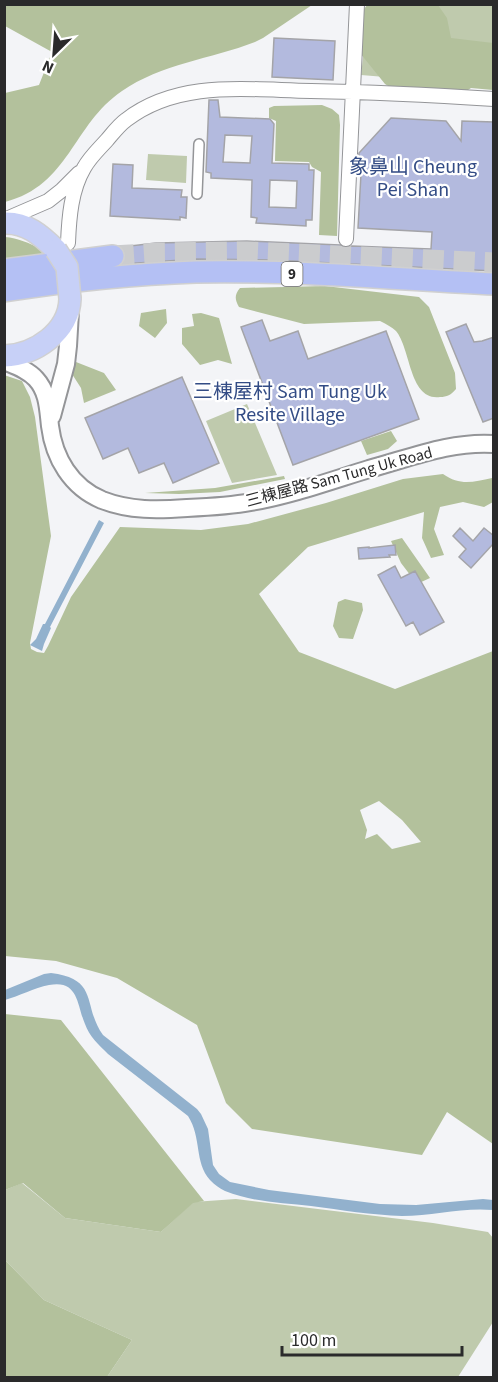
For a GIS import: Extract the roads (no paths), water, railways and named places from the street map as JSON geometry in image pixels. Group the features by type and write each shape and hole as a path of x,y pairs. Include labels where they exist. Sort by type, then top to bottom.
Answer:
{"highway":[{"path":"4,270 113,256"},
{"name":"9","path":"4,291 118,277 196,272 269,273 494,284"}],"main road":[{"path":"4,221 31,228 48,241 62,247 67,267 70,301 63,321 44,343 28,352 4,356"}],"street":[{"path":"346,239 357,4"},
{"path":"62,247 76,186 90,159 124,122 136,113 152,104 178,95 207,90 234,89 405,93 494,99"},
{"path":"197,194 199,144"},
{"path":"4,221 48,201 83,170"},
{"name":"三棟屋路 Sam Tung Uk Road","path":"50,425 66,364 70,301"},
{"name":"三棟屋路 Sam Tung Uk Road","path":"4,362 27,371 40,384 48,406 55,452 72,478 82,489 100,499 123,507 164,510 251,502 452,446 494,444"}],"water":[{"path":"99,520 104,523 50,627 42,651 30,645 45,624"},
{"path":"51,973 77,981 88,995 93,1014 103,1035 197,1109 208,1129 213,1165 219,1174 230,1182 269,1190 380,1204 416,1205 493,1200 493,1210 402,1216 268,1202 246,1198 223,1190 205,1173 195,1133 188,1116 98,1044 87,1028 71,990 59,984 49,985 5,1000 5,990"}],"tunnel":[{"path":"113,256 247,252 494,263"}],"district":[{"name":"象鼻山 Cheung Pei Shan","path":"413,178"},
{"name":"三棟屋村 Sam Tung Uk Resite Village","path":"290,404"}]}
